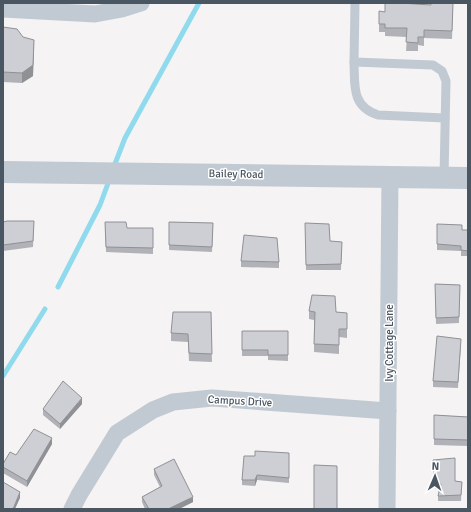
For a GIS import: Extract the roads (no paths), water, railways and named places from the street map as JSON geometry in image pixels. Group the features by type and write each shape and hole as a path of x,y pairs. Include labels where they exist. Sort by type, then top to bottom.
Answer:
{"street":[{"path":"3,9 94,14 122,9 141,3"},
{"name":"Bailey Road","path":"3,172 468,178"},
{"name":"Ivy Cottage Lane","path":"387,509 390,176"},
{"name":"Campus Drive","path":"72,509 117,433 153,410 172,402 212,398 388,411"}],"lane":[{"path":"355,3 355,92 362,105 368,112 378,115 445,118"},
{"path":"354,62 433,65 442,71 446,81 444,177"}],"waterway":[{"path":"113,169 125,138 199,3"},
{"path":"58,287 100,205 110,178"},
{"path":"3,376 45,309"}]}
